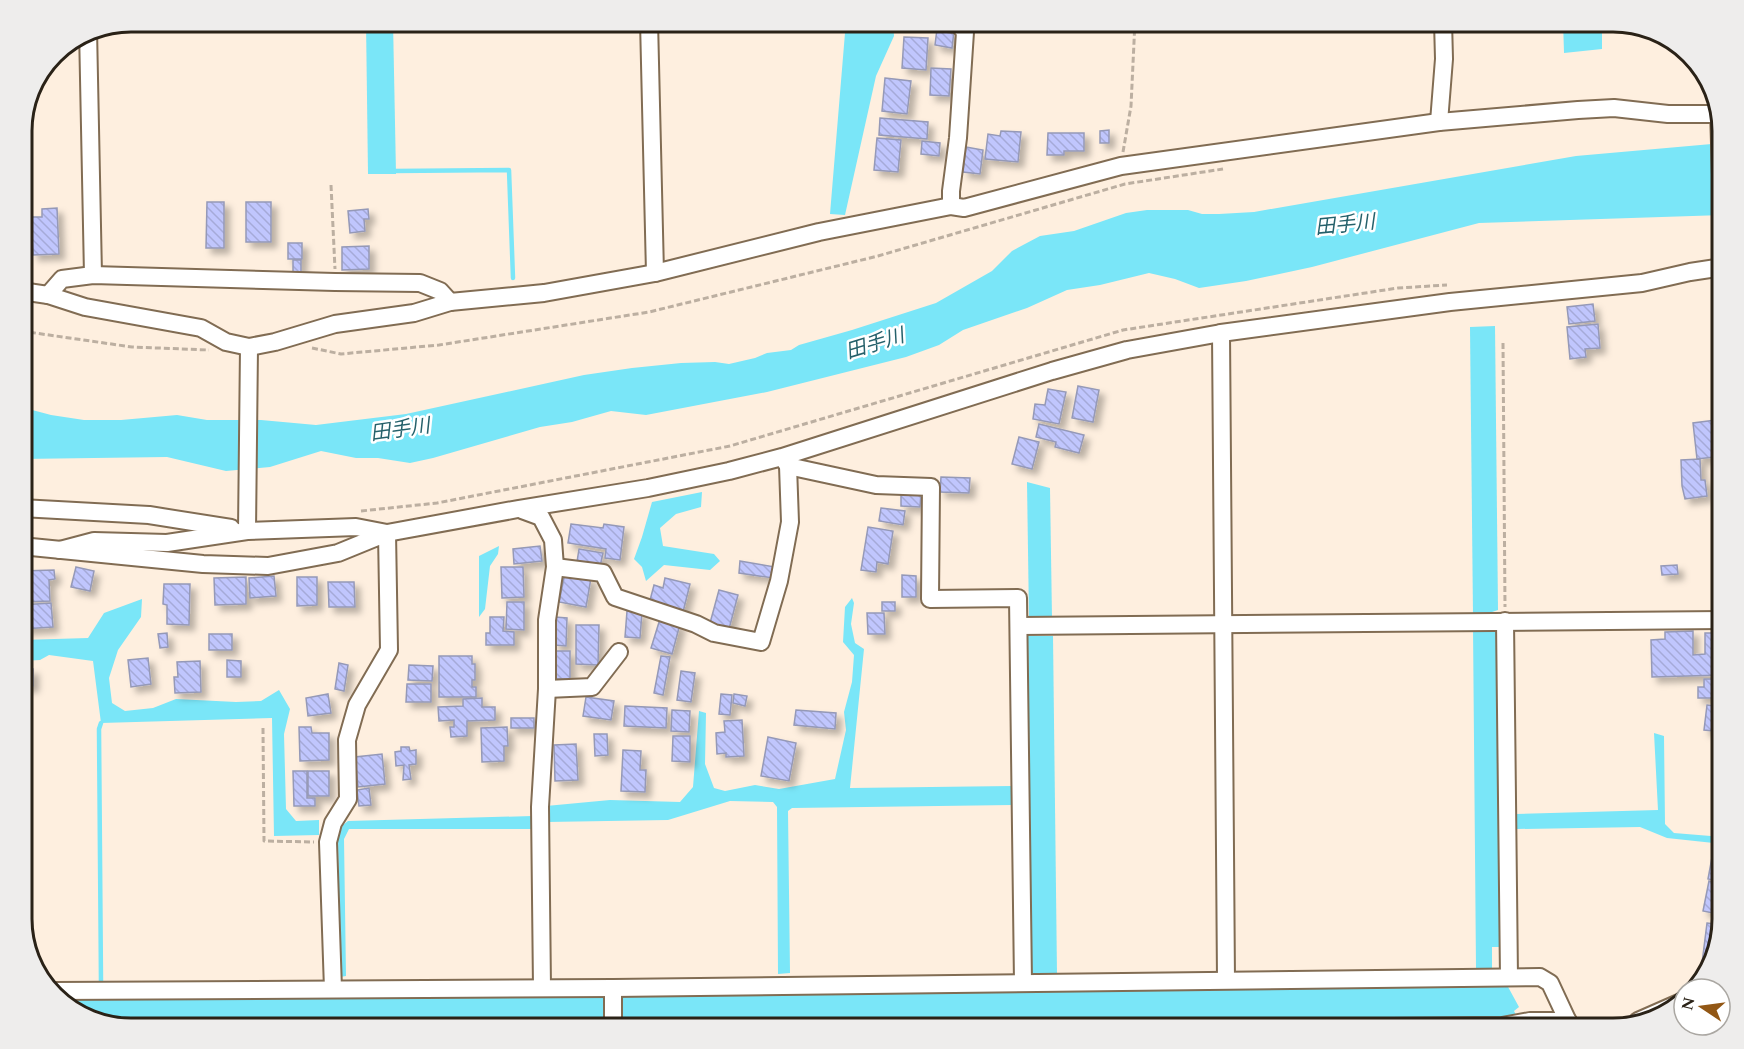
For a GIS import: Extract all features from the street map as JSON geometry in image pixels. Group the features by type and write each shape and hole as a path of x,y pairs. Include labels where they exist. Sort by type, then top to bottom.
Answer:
{"street":[{"path":"649,32 655,273"},
{"path":"951,206 965,32"},
{"path":"1440,122 1443,32"},
{"path":"88,41 93,275"},
{"path":"32,293 48,295 85,307 201,328 226,342 249,347 275,342 335,324 414,313 450,302 544,293 655,273 819,232 951,206 964,208 1120,166 1440,122 1578,110 1614,108 1711,116"},
{"path":"32,547 203,564 268,566 338,553 387,533 648,488 785,461 1052,371 1127,350 1221,333 1450,302 1642,283 1712,269"},
{"path":"48,295 62,279 93,275 420,283 440,291 450,302"},
{"path":"1221,333 1226,981"},
{"path":"247,523 249,347"},
{"path":"555,567 603,573 615,597 696,624 714,633 761,642 779,581 790,522 785,461"},
{"path":"785,461 876,485 931,487 930,599 1018,598 1023,982"},
{"path":"32,509 247,523 356,526 387,533"},
{"path":"518,509 541,517 553,540 555,567 547,620 547,689 540,807 542,988"},
{"path":"60,550 94,541 167,543 247,523"},
{"path":"333,989 328,842 333,823 348,799 347,740 357,705 389,650 387,533"},
{"path":"1019,626 1712,620"},
{"path":"1505,621 1509,977"},
{"path":"547,689 592,687 619,652"},
{"path":"62,991 542,988 613,995 1023,982 1540,977 1550,983 1566,1018"},
{"path":"613,995 613,1018"}],"path":[{"path":"1120,166 1131,106 1134,32"},
{"path":"308,348 341,354 439,345 649,312 878,256 1125,184 1230,169"},
{"path":"331,184 335,282"},
{"path":"32,333 132,347 216,350"},
{"path":"1503,344 1505,621"},
{"path":"263,728 264,841 328,842"}],"water":[{"path":"366,32 393,32 396,174 368,174"},
{"path":"845,32 894,32 876,76 845,215 830,214"},
{"path":"1563,32 1602,32 1602,49 1564,53"},
{"name":"田手川","path":"1712,144 1712,215 1479,223 1312,267 1199,288 1149,273 1100,285 1067,290 1027,308 963,330 939,345 906,357 767,392 646,415 611,411 572,422 540,427 410,463 378,458 356,458 321,451 270,467 226,471 167,457 32,459 32,410 84,420 121,420 177,415 207,420 261,420 316,425 406,414 584,375 681,363 729,364 767,353 791,350 799,345 936,303 992,271 1012,251 1040,236 1074,231 1126,213 1147,210 1188,210 1202,214 1254,212 1576,156"},
{"path":"1495,326 1498,610 1473,615 1470,327"},
{"path":"1027,482 1050,488 1052,618 1029,618"},
{"path":"702,492 701,507 676,514 660,528 663,546 714,554 720,561 710,570 664,565 646,581 642,567 634,559 652,502"},
{"path":"499,546 498,554 490,566 485,609 479,617 479,556"},
{"path":"852,598 854,603 851,624 855,643 864,649 850,788 1012,786 1012,805 792,808 788,811 790,973 778,974 777,807 773,802 730,801 668,820 547,822 546,806 610,800 680,802 693,787 699,711 706,713 705,764 714,788 725,791 755,785 779,789 835,779 846,730 844,712 852,682 854,655 843,642 845,607"},
{"path":"142,599 141,617 118,650 109,678 112,703 125,711 153,708 176,699 261,701 279,690 290,709 284,734 286,809 296,821 319,820 319,835 274,836 272,718 101,723 93,661 49,655 40,660 32,660 32,640 88,638 104,613"},
{"path":"1473,627 1498,630 1501,947 1492,947 1492,968 1476,968"},
{"path":"1028,636 1053,636 1057,975 1032,975"},
{"path":"1654,733 1664,736 1665,824 1674,833 1712,836 1712,843 1667,838 1640,827 1517,829 1516,814 1658,810"},
{"path":"532,816 532,829 349,829 344,839 346,976 340,977 338,838 343,825 348,821"},
{"path":"1507,985 1519,1007 1514,1011 1518,1018 1505,1018 1504,1016 1499,1018 623,1018 623,1016 604,1016 604,1018 130,1018 92,1010 71,998 603,994 604,1007 623,1007 623,994"}],"building":[{"path":"937,32 954,32 952,48 935,45"},
{"path":"904,37 928,38 926,70 902,68"},
{"path":"931,68 951,69 949,96 930,95"},
{"path":"885,78 911,81 907,114 882,111"},
{"path":"880,118 928,122 927,139 879,135"},
{"path":"1109,130 1109,143 1100,143 1100,131"},
{"path":"1001,131 1021,132 1018,162 985,159 988,134 1000,136"},
{"path":"1048,133 1084,133 1084,151 1064,151 1064,155 1047,155"},
{"path":"877,138 901,140 898,172 874,170"},
{"path":"922,141 940,143 939,156 921,154"},
{"path":"966,147 983,150 980,174 963,172"},
{"path":"207,202 224,202 224,248 206,248"},
{"path":"246,202 271,202 271,242 246,242"},
{"path":"57,208 59,254 33,255 32,217 42,217 42,209"},
{"path":"368,209 369,219 364,219 365,231 350,233 348,211"},
{"path":"288,243 302,243 302,259 288,259"},
{"path":"369,246 369,269 342,270 342,247"},
{"path":"293,260 301,260 301,273 293,273"},
{"path":"1593,304 1595,321 1569,324 1567,307"},
{"path":"1598,324 1600,348 1585,349 1586,357 1570,359 1567,327"},
{"path":"1078,386 1099,390 1093,422 1072,418"},
{"path":"1048,389 1066,392 1059,424 1033,419 1035,404 1045,405"},
{"path":"1712,420 1712,457 1697,459 1693,423"},
{"path":"1039,424 1084,435 1079,453 1055,447 1056,442 1036,437"},
{"path":"1019,437 1039,442 1032,469 1012,464"},
{"path":"1700,459 1701,480 1705,480 1707,496 1685,499 1681,460"},
{"path":"941,477 970,478 969,493 940,492"},
{"path":"901,493 921,493 920,507 901,506"},
{"path":"881,508 905,511 903,525 879,521"},
{"path":"571,524 603,528 604,524 624,527 620,560 605,558 606,549 568,543"},
{"path":"868,527 893,531 888,564 877,562 876,572 861,570"},
{"path":"540,546 542,561 514,564 513,549"},
{"path":"579,549 603,553 600,567 577,562"},
{"path":"740,561 775,567 773,578 739,573"},
{"path":"1677,565 1678,574 1662,575 1661,566"},
{"path":"76,567 94,571 90,591 71,587"},
{"path":"501,567 523,567 524,597 502,598"},
{"path":"54,570 55,579 49,580 50,601 32,602 32,571"},
{"path":"565,573 591,578 586,607 559,602"},
{"path":"902,575 916,576 916,597 902,597"},
{"path":"274,576 276,596 250,598 249,578"},
{"path":"246,577 246,604 215,605 214,578"},
{"path":"297,577 317,577 317,605 297,606"},
{"path":"665,578 690,584 683,612 649,604 654,585 663,588"},
{"path":"328,582 354,582 355,607 329,607"},
{"path":"164,584 190,584 189,625 167,624 167,605 163,604"},
{"path":"719,590 738,595 729,629 710,623"},
{"path":"507,602 524,602 524,630 506,629"},
{"path":"882,602 895,602 895,611 882,611"},
{"path":"51,603 53,627 32,628 32,604"},
{"path":"627,611 642,612 640,638 625,637"},
{"path":"867,613 884,613 885,634 868,634"},
{"path":"490,617 504,617 503,631 514,632 514,645 486,645 486,633 490,633"},
{"path":"555,617 567,618 566,646 554,645"},
{"path":"660,619 680,624 672,654 651,648"},
{"path":"576,625 599,625 598,665 576,664"},
{"path":"1693,631 1693,655 1705,654 1705,633 1712,633 1712,675 1652,677 1651,640 1665,639 1665,632"},
{"path":"167,633 168,647 160,648 158,634"},
{"path":"209,634 232,634 232,650 209,650"},
{"path":"554,651 570,651 570,679 555,679"},
{"path":"439,656 472,656 472,664 475,664 475,680 472,680 472,687 476,687 476,697 439,697"},
{"path":"661,656 670,657 663,695 654,693"},
{"path":"148,658 151,684 131,687 128,660"},
{"path":"227,660 241,661 241,677 227,677"},
{"path":"200,661 201,692 175,693 174,677 178,677 177,662"},
{"path":"339,663 348,665 344,691 335,689"},
{"path":"409,665 433,666 432,681 408,680"},
{"path":"681,671 695,673 691,702 677,700"},
{"path":"1704,679 1712,679 1712,698 1698,698 1698,687 1704,687"},
{"path":"407,684 431,684 431,702 406,702"},
{"path":"328,694 331,713 308,716 306,698"},
{"path":"721,694 732,695 730,715 719,714"},
{"path":"734,694 747,696 745,706 733,703"},
{"path":"586,697 614,701 611,720 583,716"},
{"path":"482,698 482,707 495,707 495,720 467,721 467,736 451,737 450,727 454,727 454,720 439,721 438,707 463,706 463,699"},
{"path":"1707,705 1712,706 1712,731 1704,730"},
{"path":"625,706 667,708 666,728 624,726"},
{"path":"672,710 690,711 689,732 671,731"},
{"path":"796,710 836,713 835,729 794,725"},
{"path":"511,718 534,718 534,728 511,728"},
{"path":"742,720 744,756 726,757 726,753 717,754 716,733 725,732 724,721"},
{"path":"299,727 311,727 312,733 329,733 329,760 300,761"},
{"path":"507,727 508,746 504,746 504,761 482,762 481,728"},
{"path":"594,734 607,734 608,755 595,756"},
{"path":"673,736 690,736 690,762 672,761"},
{"path":"768,737 796,743 789,781 761,776"},
{"path":"576,744 578,780 555,781 554,745"},
{"path":"401,747 409,747 410,751 416,750 416,764 409,765 411,779 403,780 404,765 396,766 395,752 401,751"},
{"path":"623,750 641,751 640,770 646,770 645,792 621,791"},
{"path":"382,754 385,784 358,787 355,757"},
{"path":"293,771 307,771 307,798 315,798 315,806 294,806"},
{"path":"308,771 329,771 329,796 308,796"},
{"path":"369,788 371,805 359,806 357,790"},
{"path":"1712,857 1712,880 1708,879"},
{"path":"1709,881 1712,882 1712,913 1703,911"},
{"path":"1707,923 1712,924 1709,944 1702,962"}],"waterway":[{"path":"393,171 509,170 513,278"},
{"path":"101,723 99,729 101,983"}]}
